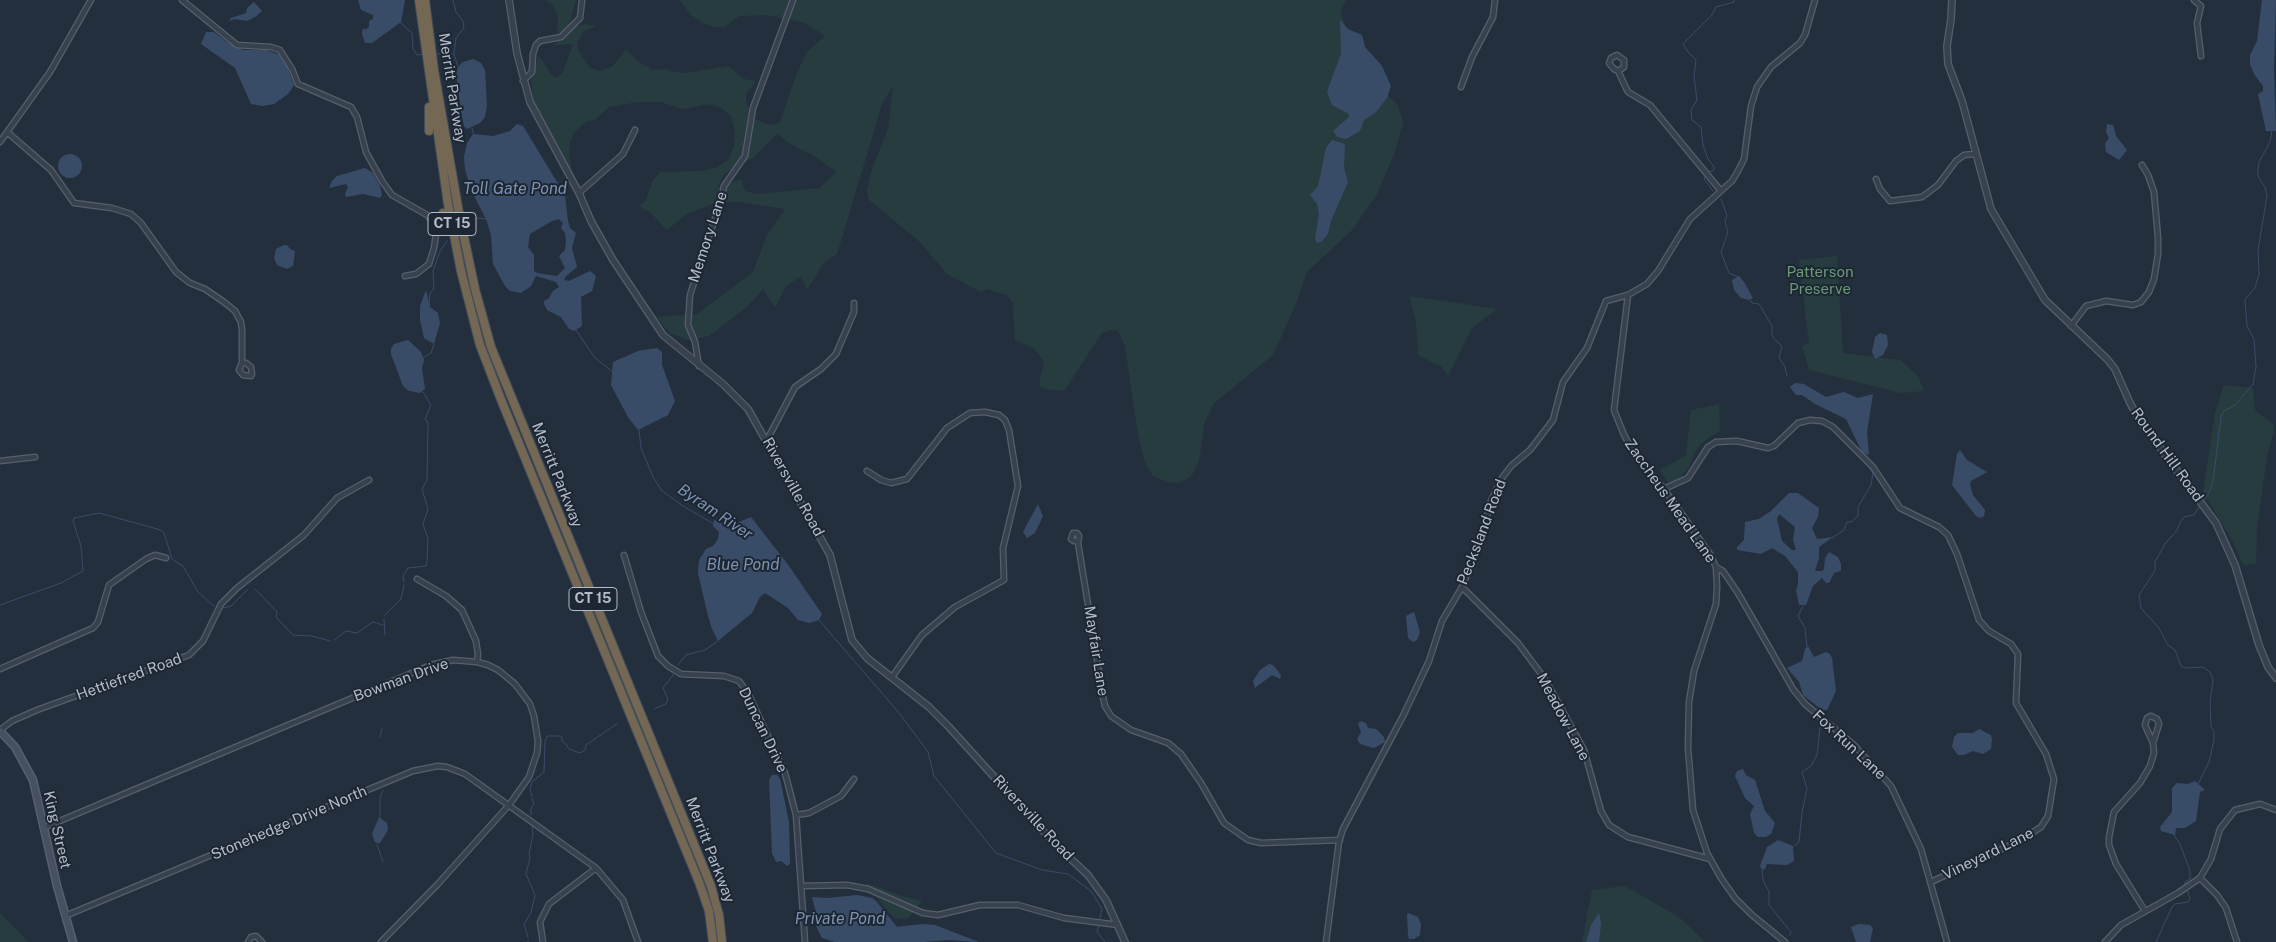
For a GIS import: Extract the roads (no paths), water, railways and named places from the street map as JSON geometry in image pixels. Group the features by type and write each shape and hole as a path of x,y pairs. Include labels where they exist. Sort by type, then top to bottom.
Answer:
{"highway":[{"name":"Merritt Parkway","path":"418,0 427,43"},
{"name":"Merritt Parkway","path":"425,0 429,65 446,196 474,323 488,366 699,882 709,911 713,942"},
{"name":"Merritt Parkway","path":"429,65 468,259 491,347 711,886 720,915 722,942"},
{"path":"429,65 429,131"},
{"path":"443,213 458,256"}],"main road":[{"name":"King Street","path":"0,730 15,747 29,770 73,942"}],"street":[{"path":"0,142 50,72 91,0"},
{"path":"182,0 237,45 271,47 280,50 292,69 298,84 351,107 357,117 366,152 392,195 427,215 434,223 436,234 429,264 416,274 405,276"},
{"name":"Riversville Road","path":"509,0 523,81 538,119 579,193 608,252 663,335 736,395 748,409 830,555 852,640 867,658 929,707 1054,843 1088,875 1099,888 1125,942"},
{"path":"523,81 532,72 533,54 536,45 546,40 561,37 580,18 582,0"},
{"name":"Memory Lane","path":"699,366 696,342 688,325 690,295 724,186 745,156 753,108 792,0"},
{"path":"1461,87 1472,57 1493,17 1495,0"},
{"name":"Pecksland Road","path":"1326,942 1340,840 1346,821 1429,662 1442,621 1462,587 1478,549 1492,501 1502,478 1510,466 1530,450 1553,420 1563,382 1587,348 1602,306 1610,299 1628,295 1647,284 1658,271 1690,219 1732,180 1744,158 1751,106 1757,87 1771,67 1800,43 1805,35 1815,0"},
{"name":"Round Hill Road","path":"1952,0 1952,20 1947,46 1948,64 1962,101 1991,209 2045,300 2107,359 2115,369 2140,421 2216,523 2235,565 2259,645 2268,667 2276,678"},
{"path":"2194,0 2201,6 2197,23 2201,56"},
{"path":"1618,71 1628,92 1650,105 1721,191"},
{"path":"579,193 622,154 635,130"},
{"path":"7,132 51,170 74,203 112,208 131,214 141,223 176,272 190,283 205,289 235,311 242,330 242,363"},
{"path":"1876,179 1880,189 1890,201 1922,197 1938,185 1956,161 1964,156 1975,154"},
{"path":"2071,326 2086,306 2106,301 2133,304 2140,302 2149,292 2154,279 2158,254 2154,192 2142,165"},
{"name":"Zaccheus Mead Lane","path":"1628,295 1614,410 1624,435 1638,458 1664,489 1710,554 1716,567 1716,604 1694,671 1688,722 1691,800 1701,838 1710,859 1735,898 1752,915 1785,942"},
{"path":"767,440 795,387 821,369 836,354 854,312 854,303"},
{"path":"867,471 881,480 891,483 907,479 947,428 958,419 970,413 985,412 999,415 1005,420 1009,430 1018,486 1003,548 1004,580 955,607 922,635 892,677"},
{"name":"Vineyard Lane","path":"1664,489 1688,478 1708,447 1716,442 1737,441 1768,448 1774,446 1798,423 1810,420 1822,421 1834,427 1873,467 1900,508 1939,527 1948,535 1957,554 1979,620 1989,631 2010,644 2018,654 2016,703 2046,754 2054,784 2048,816 2036,831 1931,882"},
{"path":"0,461 35,457"},
{"name":"Hettiefred Road","path":"0,730 12,721 37,710 189,655 203,641 221,604 237,588 304,535 337,498 369,480"},
{"name":"Mayfair Lane","path":"1078,540 1103,697 1105,706 1111,716 1131,730 1168,743 1181,754 1224,822 1248,840 1261,843 1340,840"},
{"path":"0,669 93,628 98,622 109,585 146,559 155,555 166,558"},
{"name":"Duncan Drive","path":"624,555 641,612 658,656 668,666 681,674 724,676 739,680 748,693 784,773 796,815 806,942"},
{"name":"Fox Run Lane","path":"1716,567 1723,570 1738,593 1793,689 1805,704 1855,746 1891,786 1913,831 1931,882 1935,907 1947,942"},
{"path":"417,579 446,596 462,610 478,647 477,662"},
{"name":"Meadow Lane","path":"1462,587 1518,643 1545,679 1584,750 1601,811 1609,825 1628,836 1710,859"},
{"name":"Bowman Drive","path":"43,828 431,666 453,660 477,662 498,670 515,684 530,704 534,716 538,741 534,765 529,777 509,805 438,885 381,942"},
{"path":"2145,911 2116,864 2109,845 2109,837 2114,812 2140,783 2150,766 2154,753 2153,743 2145,721 2151,716 2157,719 2159,724 2153,743"},
{"name":"Stonehedge Drive North","path":"65,916 426,767 447,766 456,769 509,805 596,868 622,900 638,942"},
{"path":"796,815 809,813 835,800 850,787 854,779"},
{"path":"2105,942 2121,925 2182,891 2200,878 2211,859 2220,829 2235,810 2260,804 2276,810"},
{"path":"543,942 540,922 549,904 596,868"},
{"path":"2200,878 2217,895 2226,908 2237,942"},
{"path":"802,886 847,886 868,890 924,913 938,915 980,906 1018,905 1091,922 1118,925"},
{"path":"248,942 251,937 256,936 262,942"}],"water":[{"path":"358,0 405,0 401,22 372,43 365,43 362,34 363,28 365,30 369,27 369,21 373,19 373,15 361,10"},
{"path":"2262,0 2276,0 2274,69 2276,131 2266,131 2258,94 2263,91 2263,86 2254,74 2250,64 2250,55 2257,41"},
{"path":"254,2 262,11 255,17 247,21 235,19 229,21 231,18 246,13 247,8"},
{"path":"1340,20 1348,29 1362,35 1365,47 1382,66 1391,86 1387,98 1376,112 1364,120 1360,131 1346,139 1337,137 1333,131 1349,117 1349,114 1332,105 1327,91 1341,54"},
{"path":"206,32 214,32 227,42 243,50 266,50 283,56 294,85 288,94 274,104 262,106 251,104 235,68 201,44"},
{"path":"473,59 481,63 485,70 487,105 485,117 480,123 467,129 464,126 461,112 456,72 461,63"},
{"name":"Toll Gate Pond","path":"517,124 523,126 565,195 570,228 576,233 572,248 577,267 564,280 569,281 590,271 596,276 592,291 581,297 582,326 574,331 569,329 561,317 547,310 544,304 544,301 559,287 556,282 536,276 531,286 521,293 510,291 505,286 493,264 491,235 486,219 472,192 465,170 464,157 467,143 473,134 493,136 510,131","holes":["559,219 563,223 561,228 565,233 566,243 565,250 559,256 565,268 557,276 537,273 534,271 534,255 528,247 530,234 552,221"]},
{"path":"2107,124 2113,125 2116,136 2127,150 2119,160 2106,152 2105,144 2109,138 2106,132"},
{"path":"1332,140 1345,144 1344,168 1348,182 1331,221 1328,234 1321,242 1317,243 1315,238 1319,214 1317,204 1310,195 1318,186 1326,148"},
{"path":"70,154 78,158 82,166 78,174 70,178 62,174 58,166 62,158"},
{"path":"365,168 373,173 380,186 382,195 380,198 363,194 346,197 345,194 348,187 346,184 329,188 337,176"},
{"path":"284,245 295,251 293,266 287,269 277,265 274,258 276,249"},
{"path":"1739,276 1753,298 1749,300 1741,298 1734,290 1732,280"},
{"path":"426,290 430,307 438,313 440,323 434,344 424,338 420,320 420,306"},
{"path":"1880,333 1887,335 1888,345 1883,355 1875,359 1872,352 1875,337"},
{"path":"408,340 421,352 424,360 422,368 425,389 420,393 409,391 403,386 391,354 394,344"},
{"path":"657,348 662,352 662,365 675,401 668,415 638,430 628,417 611,385 613,362 638,351"},
{"path":"1795,383 1804,384 1826,397 1844,392 1858,398 1873,394 1867,432 1869,455 1862,452 1846,419 1815,404 1802,395 1796,395 1790,387"},
{"path":"1960,450 1967,460 1987,472 1971,481 1970,484 1973,495 1985,510 1984,516 1981,518 1976,516 1952,485 1957,454"},
{"path":"1789,493 1798,493 1819,508 1818,517 1812,528 1817,539 1833,537 1819,547 1819,558 1815,571 1822,571 1824,569 1825,558 1829,552 1838,557 1841,571 1834,573 1829,583 1826,583 1822,578 1813,586 1806,605 1799,605 1796,590 1798,572 1785,556 1772,548 1761,554 1737,550 1737,547 1744,540 1745,522 1759,519 1771,511","holes":["1779,514 1795,527 1793,540 1796,550 1792,550 1782,541 1777,519"]},
{"path":"1038,504 1043,516 1035,533 1027,538 1023,532"},
{"name":"Blue Pond","path":"751,517 789,566 822,614 819,620 809,623 798,620 788,608 765,593 760,597 752,613 718,641 708,616 698,573 699,560 706,549 713,546 718,539 719,532 713,526 714,520 730,526"},
{"path":"1414,612 1420,632 1417,640 1413,642 1408,638 1406,616"},
{"path":"1808,646 1814,657 1826,652 1832,658 1836,691 1827,710 1822,710 1803,695 1799,682 1787,668 1802,661 1805,649"},
{"path":"1269,664 1273,665 1278,671 1281,676 1280,679 1272,675 1255,688 1253,681 1260,670"},
{"path":"1360,721 1366,723 1368,728 1376,729 1384,737 1385,742 1374,748 1360,744 1357,739 1361,732 1358,724"},
{"path":"1979,729 1991,735 1991,749 1983,754 1973,751 1964,755 1958,755 1952,747 1954,737 1958,733 1973,733"},
{"path":"1743,769 1746,775 1755,780 1765,811 1775,823 1771,834 1766,837 1758,837 1754,833 1750,814 1754,806 1745,798 1735,776 1737,771"},
{"path":"772,775 777,775 780,779 789,822 790,864 787,866 781,861 776,862 772,853 769,780"},
{"path":"2195,781 2205,790 2200,792 2196,821 2185,828 2176,828 2175,835 2161,831 2160,827 2172,812 2172,788 2177,783 2188,784"},
{"path":"379,817 387,823 388,830 380,843 378,843 375,842 372,834"},
{"path":"1778,840 1793,846 1794,861 1787,865 1767,864 1765,869 1762,870 1760,866 1767,847"},
{"name":"Private Pond","path":"857,895 872,898 876,901 897,927 922,924 935,925 979,942 948,940 924,942 835,942 822,938 816,926 816,913 812,897 828,898"},
{"path":"1408,913 1418,917 1421,924 1420,935 1414,939 1409,939 1408,935"},
{"path":"1599,913 1601,924 1599,942 1586,942 1591,925"},
{"path":"1859,924 1870,925 1873,928 1870,942 1856,942 1851,927"}],"waterway":[{"path":"453,0 456,12 463,21 464,28 456,38 454,54 458,67"},
{"path":"1709,172 1714,170 1714,167 1708,159 1703,145 1701,127 1692,120 1691,110 1697,100 1694,77 1696,60 1683,44 1712,15 1716,7 1734,2 1734,0"},
{"name":"Byram River","path":"400,22 412,33 413,49 417,55 423,54"},
{"name":"Byram River","path":"435,54 453,54"},
{"name":"Byram River","path":"472,128 474,136"},
{"path":"2203,503 2213,482 2221,417 2224,411 2235,405 2253,384 2256,367 2254,339 2247,326 2245,299 2255,288 2259,274 2258,250 2267,196 2265,187 2258,176 2258,170 2259,162 2270,142 2272,130"},
{"path":"1705,177 1704,179 1713,191"},
{"path":"1721,199 1727,215 1725,222 1728,232 1721,252 1729,273 1738,277"},
{"path":"470,220 477,218 486,219"},
{"path":"429,306 430,293 434,289 433,271 440,251 447,241"},
{"path":"1750,300 1752,303 1759,304 1772,326 1772,335 1782,346 1779,358 1785,367 1787,376"},
{"name":"Byram River","path":"576,330 595,358 613,372"},
{"path":"423,358 431,353 434,344"},
{"path":"404,582 403,576 408,568 426,566 427,561 428,539 423,524 428,509 422,489 427,480 428,422 425,420 431,405 423,392"},
{"name":"Byram River","path":"639,430 641,448 653,477 661,490 683,506 714,524"},
{"path":"1832,538 1844,530 1847,522 1851,522 1858,516 1858,507 1871,485 1873,473 1867,464"},
{"path":"2198,784 2209,762 2214,740 2214,732 2211,726 2210,702 2213,680 2210,672 2203,667 2186,668 2181,666 2175,650 2168,645 2159,628 2141,608 2139,595 2155,570 2155,562 2165,544 2177,530 2184,517 2194,515 2200,506"},
{"path":"0,605 61,583 83,571 81,546 73,521 74,518 99,513 161,530 164,533 172,559 183,566 198,592 214,606"},
{"path":"385,615 401,599 404,585"},
{"path":"223,608 231,606 248,589"},
{"path":"255,589 277,612 276,617 293,635 312,636 330,641"},
{"path":"1803,606 1798,616 1805,628 1807,647"},
{"path":"384,619 385,635"},
{"name":"Byram River","path":"818,619 900,714 928,752 934,776 996,853 1042,870 1068,874 1091,891 1102,909 1099,922"},
{"path":"334,640 346,631 357,633 373,622 383,625"},
{"path":"678,665 686,655 705,650 718,641"},
{"path":"654,709 666,704 668,699 663,688 674,674"},
{"path":"1794,846 1799,842 1802,812 1807,789 1802,772 1811,766 1817,755 1821,719"},
{"path":"532,796 530,789 532,782 544,772 547,736 562,737 562,741 569,749 580,753 585,750 586,745 618,723"},
{"path":"380,737 382,729"},
{"path":"380,817 380,798 383,790"},
{"path":"531,815 531,808 534,804 532,798"},
{"path":"528,937 524,924 531,913 535,895 526,874 533,835 532,826"},
{"path":"2174,835 2180,844 2190,871 2190,879 2185,882 2184,886"},
{"path":"377,844 383,862"},
{"path":"1762,870 1763,880 1769,892 1769,905 1791,932 1790,935"},
{"path":"2156,942 2172,907 2175,904 2188,902 2190,899 2187,889"},
{"name":"Byram River","path":"1099,925 1097,932 1105,942"}],"park label":[{"name":"Patterson Preserve","path":"1820,280"}]}
